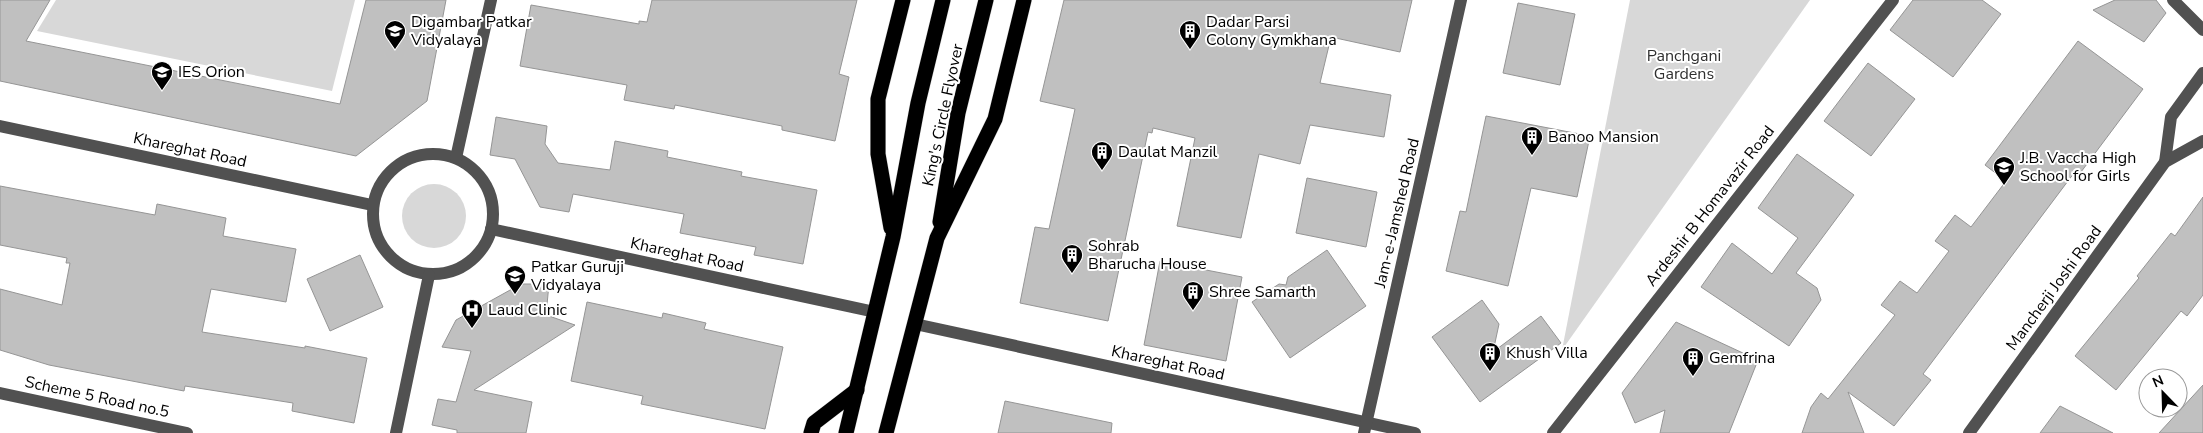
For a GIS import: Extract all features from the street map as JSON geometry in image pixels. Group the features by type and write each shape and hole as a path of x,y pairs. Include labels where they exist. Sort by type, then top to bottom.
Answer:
{"highway":[{"path":"893,237 878,154 878,99 902,0"},
{"name":"King's Circle Flyover","path":"846,433 893,237 918,103 943,0"},
{"name":"King's Circle Flyover","path":"937,238 958,113 986,0"},
{"path":"886,433 937,238 995,118 1024,0"},
{"path":"812,433 814,423 857,390"},
{"path":"890,417 894,433"}],"street":[{"path":"456,158 491,0"},
{"name":"Jam-e-Jamshed Road","path":"1365,428 1461,0"},
{"name":"Ardeshir B Homavazir Road","path":"1553,433 1893,0"},
{"path":"2173,0 2203,30"},
{"name":"Mancherji Joshi Road","path":"2165,162 2171,117 2203,73"},
{"name":"Khareghat Road","path":"0,126 372,205"},
{"name":"Mancherji Joshi Road","path":"1969,433 2165,162 2203,141"},
{"path":"436,154 456,158 474,169 482,179 491,198 493,218 491,229 483,247 470,262 452,272 429,275 409,270 391,259 378,242 372,221 372,205 380,184 394,167 414,157 436,154"},
{"name":"Khareghat Road","path":"491,229 875,312"},
{"path":"396,433 429,275"},
{"name":"Khareghat Road","path":"915,324 1365,428 1415,433"},
{"name":"Scheme 5 Road no.5","path":"0,393 187,433"}],"green space":[{"path":"56,0 355,0 332,91 37,31"},
{"name":"Panchgani Gardens","path":"1630,0 1810,0 1562,350"},
{"path":"434,184 446,186 457,193 464,204 466,216 464,228 457,239 446,246 434,248 422,246 411,239 404,228 402,216 404,204 411,193 422,186"}],"building":[{"path":"0,0 50,0 26,41 340,104 366,0 446,0 427,101 356,156 0,81"},
{"path":"652,0 857,0 839,74 849,77 835,141 782,130 782,126 675,105 674,109 624,100 627,85 520,66 531,5 639,24 639,21 647,22"},
{"path":"1064,0 1412,0 1400,52 1331,37 1320,83 1391,95 1384,137 1310,125 1300,164 1259,154 1241,238 1177,226 1195,138 1153,128 1152,133 1148,132 1108,321 1020,303 1035,227 1049,229 1075,109 1040,101"},
{"path":"1913,0 1982,0 2001,14 1953,77 1890,30"},
{"path":"2115,0 2156,0 2166,13 2144,42 2093,10"},
{"path":"1518,3 1575,14 1560,85 1503,73"},
{"name":"J.B. Vaccha High School for Girls","path":"2078,41 2143,89 2078,176 2074,173 1923,374 1931,380 1894,426 1848,392 1864,433 1802,433 1811,407 1821,393 1828,399 1895,315 1881,305 1900,281 1917,293 1949,251 1935,241 1955,215 1971,227 2006,181 1985,165"},
{"path":"1868,63 1915,99 1871,156 1824,121"},
{"path":"1486,116 1590,136 1577,197 1531,188 1508,286 1446,271 1460,211 1466,212"},
{"path":"496,117 547,126 545,144 558,163 610,170 615,141 668,151 667,157 742,172 741,176 817,190 803,264 754,255 756,247 680,233 684,214 573,194 569,212 540,207 515,159 490,155"},
{"path":"1797,154 1854,195 1796,273 1817,288 1821,300 1789,346 1701,287 1732,243 1772,274 1798,238 1758,208"},
{"path":"1307,178 1377,192 1366,247 1296,233"},
{"path":"0,186 155,215 157,204 226,218 223,236 296,249 286,302 211,289 202,332 305,348 305,346 367,358 354,423 292,411 293,403 185,386 184,391 49,365 0,350 0,289 62,305 70,263 66,263 67,258 0,245"},
{"path":"2203,197 2203,295 2187,316 2181,311 2116,390 2075,356 2139,278 2137,276 2171,233 2175,236"},
{"path":"1327,250 1366,306 1290,358 1252,302 1279,284 1286,285 1288,277"},
{"path":"360,255 383,307 330,331 307,279"},
{"name":"Shree Samarth","path":"1160,261 1242,277 1226,361 1144,345"},
{"path":"521,284 549,284 546,315 575,325 474,390 532,402 526,433 457,433 457,430 432,425 438,399 456,402 471,351 442,347 456,320"},
{"name":"Khush Villa","path":"1482,300 1499,324 1493,352 1541,316 1561,343 1480,402 1432,337"},
{"path":"587,302 662,318 663,313 706,323 704,329 783,347 765,429 641,404 643,396 571,381"},
{"name":"Gemfrina","path":"1676,322 1758,360 1729,433 1660,433 1665,410 1635,423 1622,393"},
{"path":"2203,385 2203,433 2159,433 2173,418 2188,418 2188,401"},
{"path":"1005,401 1112,423 1111,433 998,433"},
{"path":"2060,406 2113,433 2040,433"}],"place":[{"name":"Digambar Patkar Vidyalaya","path":"395,50"},
{"name":"Dadar Parsi Colony Gymkhana","path":"1190,50"},
{"name":"IES Orion","path":"162,91"},
{"name":"Banoo Mansion","path":"1532,156"},
{"name":"Daulat Manzil","path":"1102,171"},
{"name":"J.B. Vaccha High School for Girls","path":"2004,186"},
{"name":"Sohrab Bharucha House","path":"1072,274"},
{"name":"Patkar Guruji Vidyalaya","path":"515,295"},
{"name":"Shree Samarth","path":"1193,311"},
{"name":"Laud Clinic","path":"472,329"},
{"name":"Khush Villa","path":"1490,372"},
{"name":"Gemfrina","path":"1693,377"}]}
